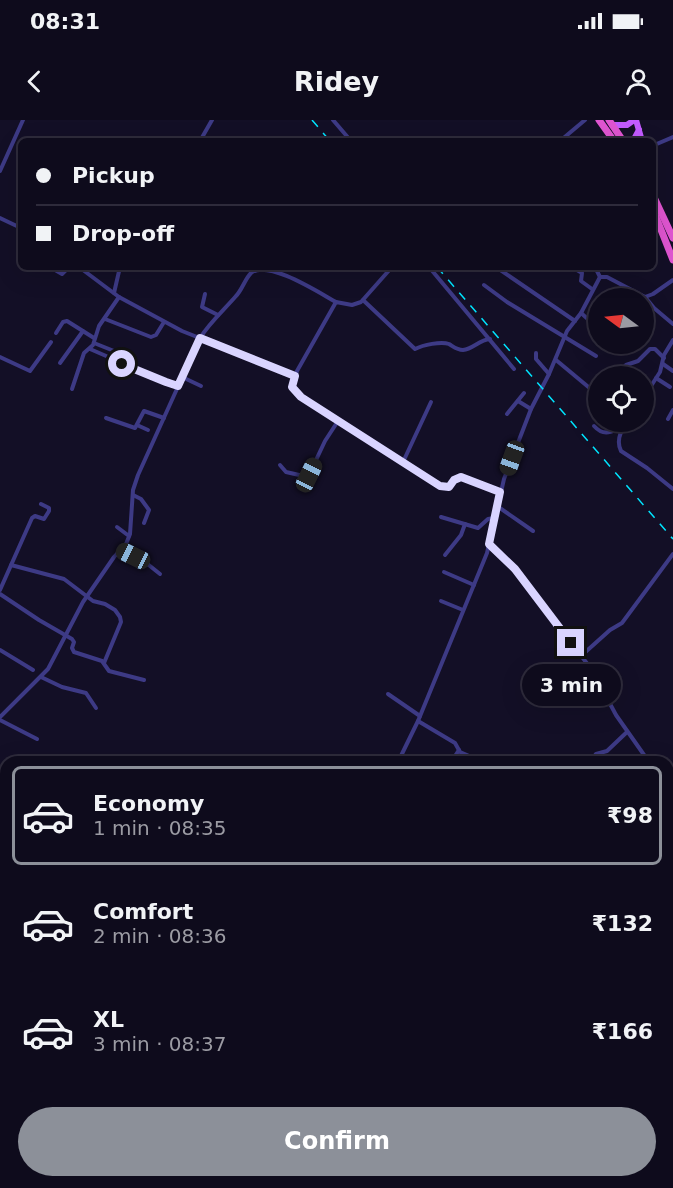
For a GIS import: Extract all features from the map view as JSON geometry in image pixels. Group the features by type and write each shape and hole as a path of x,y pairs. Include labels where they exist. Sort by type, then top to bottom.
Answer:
{"highway":[{"path":"599,120 612,138"},
{"path":"610,123 621,138"},
{"path":"656,202 673,238"},
{"path":"656,217 673,260"}],"main road":[{"path":"610,123 627,125 635,120 641,138"},
{"path":"635,138 639,130"}],"street":[{"path":"0,171 23,120"},
{"path":"202,138 213,120"},
{"path":"333,120 348,138"},
{"path":"564,138 585,120"},
{"path":"656,144 673,136"},
{"path":"0,218 18,227"},
{"path":"83,270 119,297 164,322 295,376"},
{"path":"114,293 119,270"},
{"path":"37,738 0,718 51,664 64,636 87,597 114,557 121,551 129,536 133,495 138,475 200,338 241,291 250,274 258,270"},
{"path":"273,270 336,302 352,305 363,300 389,270"},
{"path":"432,270 514,369"},
{"path":"500,270 575,321"},
{"path":"577,270 582,273 581,281 591,288"},
{"path":"596,270 600,277"},
{"path":"593,288 600,277"},
{"path":"600,277 607,277 628,288"},
{"path":"654,293 673,280"},
{"path":"484,285 507,302 596,356"},
{"path":"205,294 202,307 219,315"},
{"path":"72,389 84,353 119,297"},
{"path":"401,756 474,585 489,544 500,492 531,409 565,337 588,298"},
{"path":"363,300 415,349 444,343 463,350 481,340 490,339"},
{"path":"336,302 295,376 292,387 297,394 445,488 461,477 500,492"},
{"path":"654,308 673,324"},
{"path":"581,313 588,319"},
{"path":"105,319 151,337 156,335 164,322"},
{"path":"56,333 65,321 124,356"},
{"path":"60,363 83,331"},
{"path":"654,381 673,340"},
{"path":"0,357 30,371 51,342"},
{"path":"89,348 178,386"},
{"path":"625,366 638,361 650,349 655,349 664,358"},
{"path":"536,353 536,359 549,374"},
{"path":"556,360 588,387"},
{"path":"663,364 673,371"},
{"path":"182,376 201,386"},
{"path":"656,378 670,387"},
{"path":"507,414 524,393"},
{"path":"518,401 531,409"},
{"path":"403,462 431,402"},
{"path":"668,419 673,410"},
{"path":"106,418 133,428 144,411 164,417"},
{"path":"280,465 286,472 308,477 325,441 338,421"},
{"path":"137,425 148,430"},
{"path":"622,432 618,443 621,451 673,489"},
{"path":"133,495 141,499 149,510 144,523"},
{"path":"41,504 49,508 49,511 44,519 35,516 32,518 11,565 2,579 0,592 73,640 74,652 104,663"},
{"path":"497,506 533,531"},
{"path":"441,517 478,528 488,519 494,518"},
{"path":"445,555 461,536 465,525"},
{"path":"117,527 129,536"},
{"path":"489,544 515,569 598,679 616,715 645,756"},
{"path":"121,551 145,562 160,574"},
{"path":"581,656 610,630 622,623 673,554"},
{"path":"11,565 64,579 95,602 105,604 115,610 120,617 119,626 104,663 105,668 144,680"},
{"path":"444,572 474,585"},
{"path":"441,601 463,610"},
{"path":"0,650 33,670"},
{"path":"41,677 62,687 86,693 96,708"},
{"path":"388,694 455,743 459,750 471,756"},
{"path":"594,756 607,751 627,732"},
{"path":"455,756 459,750"}],"railway":[{"path":"312,120 327,138"},
{"path":"440,270 673,539"}],"route":[{"path":"122,364 178,386 200,338 295,376 292,387 301,397 440,486 449,487 454,480 461,477 500,492 489,544 515,569 571,643"}]}
